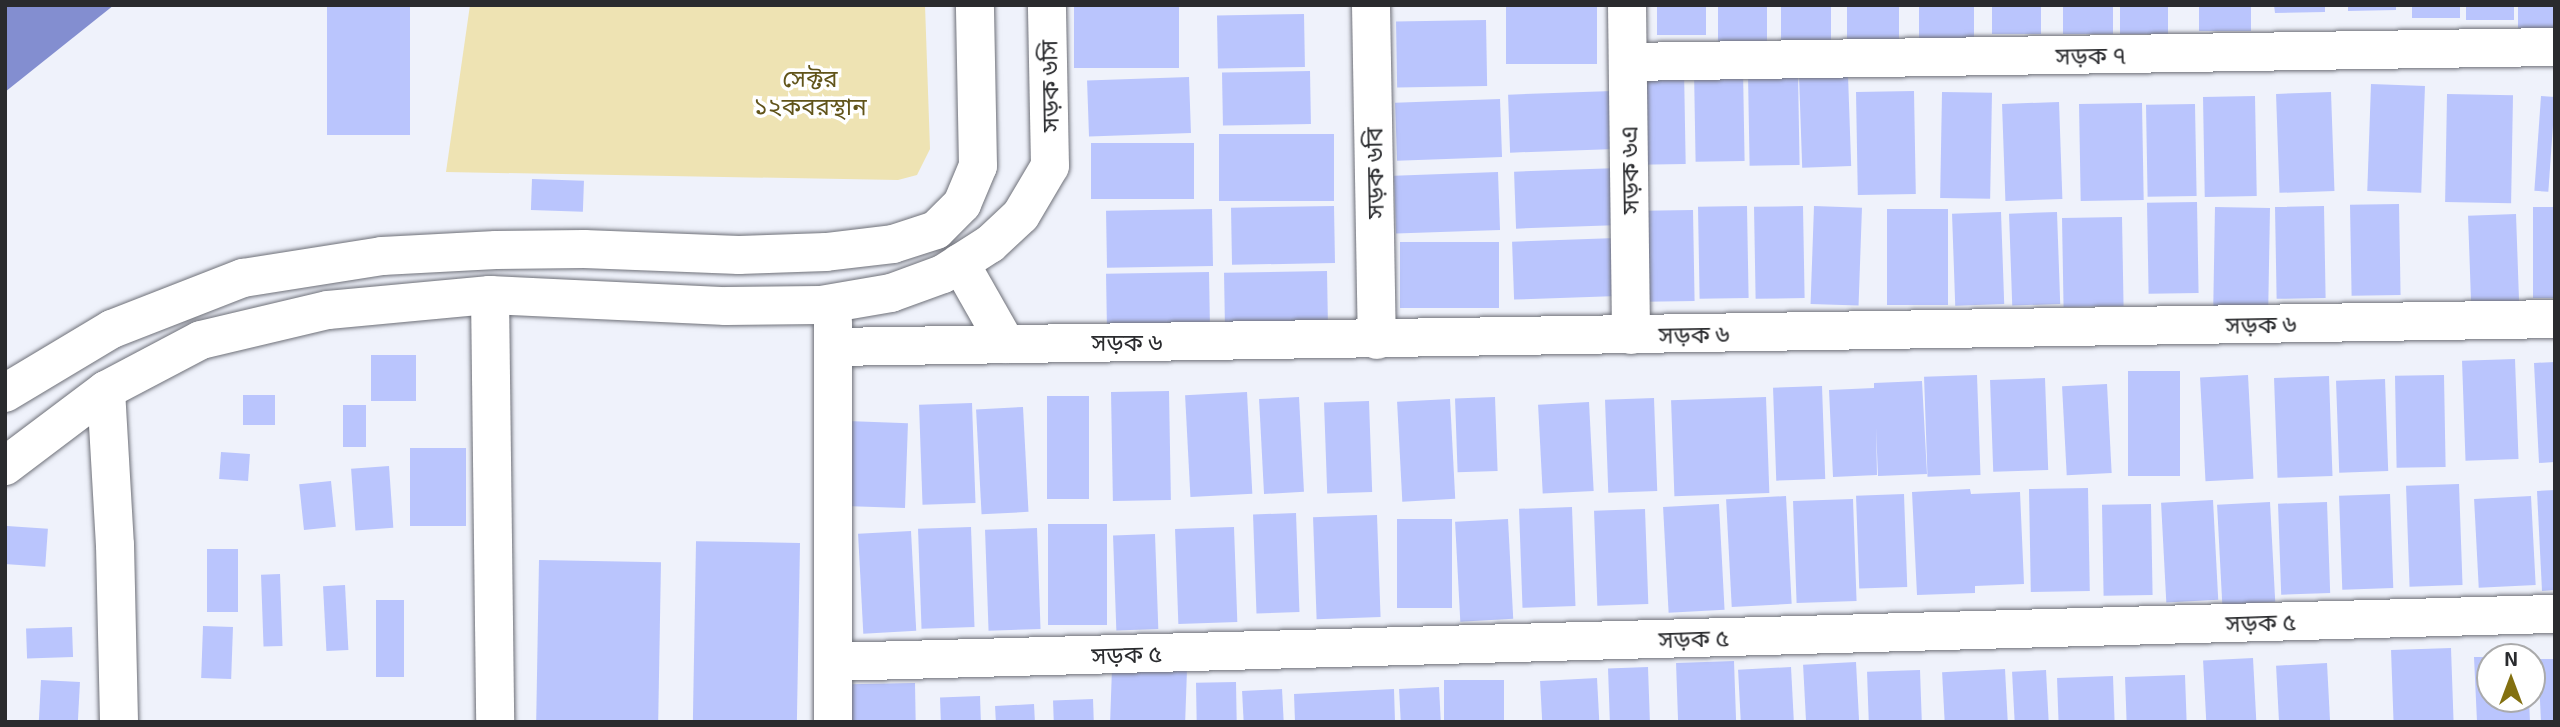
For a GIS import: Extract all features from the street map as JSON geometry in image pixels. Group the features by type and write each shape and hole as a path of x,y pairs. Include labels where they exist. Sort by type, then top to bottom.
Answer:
{"street":[{"path":"5,393 112,329 243,278 382,256 496,250 584,248 738,255 826,252 893,244 936,230 962,204 978,166 975,5"},
{"name":"সড়ক ৬সি","path":"1001,234 1021,215 1050,166 1047,5"},
{"name":"সড়ক ৬বি","path":"1371,5 1377,340"},
{"name":"সড়ক ৬এ","path":"1627,5 1631,335"},
{"name":"সড়ক ৭","path":"1628,62 2555,47"},
{"path":"5,466 106,390 201,340 328,310 490,295 726,306 833,303 891,293 943,274 1001,234 962,204"},
{"path":"960,264 1006,344"},
{"path":"490,295 495,722"},
{"path":"833,303 833,722"},
{"name":"সড়ক ৬","path":"833,347 1377,340 2555,318"},
{"path":"106,390 115,545 119,722"},
{"name":"সড়ক ৫","path":"833,662 2555,614"}],"green space":[{"name":"সেক্টর ১২কবরস্থান","path":"470,5 925,5 930,149 917,175 898,180 446,172"}],"water":[{"path":"5,5 114,5 5,92"}],"building":[{"path":"327,5 410,5 410,135 327,135"},
{"path":"1074,5 1179,5 1179,68 1074,68"},
{"path":"1657,5 1706,5 1706,35 1657,35"},
{"path":"1718,5 1767,5 1767,41 1718,41"},
{"path":"1781,5 1831,5 1831,44 1781,44"},
{"path":"1847,5 1899,5 1899,41 1847,41"},
{"path":"1919,5 1974,5 1974,40 1919,40"},
{"path":"1992,5 2041,5 2041,34 1992,34"},
{"path":"2063,5 2113,5 2113,34 2063,34"},
{"path":"2120,5 2168,5 2168,34 2120,34"},
{"path":"2199,5 2251,5 2251,31 2199,31"},
{"path":"2274,5 2325,5 2325,12 2275,13"},
{"path":"2348,5 2396,5 2396,10 2348,11"},
{"path":"2412,5 2460,5 2460,18 2412,18"},
{"path":"2466,5 2514,5 2514,20 2466,20"},
{"path":"2518,5 2555,5 2555,28 2518,28"},
{"path":"1506,7 1597,7 1597,64 1506,64"},
{"path":"1304,14 1305,67 1218,69 1217,16"},
{"path":"1486,20 1487,86 1397,88 1396,22"},
{"path":"1684,68 1686,164 1638,165 1636,69"},
{"path":"1743,69 1745,161 1696,162 1694,70"},
{"path":"1310,71 1311,124 1223,126 1222,73"},
{"path":"1798,73 1800,165 1750,166 1748,74"},
{"path":"1848,75 1851,166 1802,168 1799,77"},
{"path":"1189,77 1191,133 1089,137 1087,81"},
{"path":"2371,84 2425,86 2421,193 2367,191"},
{"path":"1613,91 1615,149 1510,153 1508,95"},
{"path":"1914,91 1916,194 1858,195 1856,92"},
{"path":"1942,92 1992,93 1990,199 1940,198"},
{"path":"2331,92 2334,191 2279,193 2276,94"},
{"path":"2447,94 2513,95 2511,203 2445,202"},
{"path":"2255,96 2257,196 2205,197 2203,97"},
{"path":"2541,96 2555,97 2548,192 2534,191"},
{"path":"1500,99 1502,157 1397,161 1395,103"},
{"path":"2059,102 2062,199 2005,201 2002,104"},
{"path":"2142,103 2144,200 2081,201 2079,104"},
{"path":"2195,104 2197,196 2148,197 2146,105"},
{"path":"1219,134 1334,134 1334,201 1219,201"},
{"path":"1091,143 1194,143 1194,199 1091,199"},
{"path":"1619,168 1621,225 1516,229 1514,172"},
{"path":"1498,172 1500,230 1396,234 1394,176"},
{"path":"532,179 584,181 583,212 531,210"},
{"path":"2197,202 2199,293 2149,294 2147,203"},
{"path":"2399,204 2401,295 2352,296 2350,205"},
{"path":"1334,206 1335,263 1232,265 1231,208"},
{"path":"1747,206 1749,298 1700,299 1698,207"},
{"path":"1803,206 1805,298 1756,299 1754,207"},
{"path":"1814,206 1862,208 1859,306 1811,304"},
{"path":"2324,206 2326,298 2277,299 2275,207"},
{"path":"2215,207 2270,208 2268,307 2213,306"},
{"path":"2533,207 2555,207 2555,298 2533,298"},
{"path":"1212,209 1213,266 1107,268 1106,211"},
{"path":"1887,209 1948,209 1948,305 1887,305"},
{"path":"1693,210 1695,301 1646,302 1644,211"},
{"path":"2001,212 2004,304 1955,306 1952,214"},
{"path":"2057,212 2060,304 2012,306 2009,214"},
{"path":"2516,214 2519,306 2471,308 2468,216"},
{"path":"2122,217 2124,306 2064,307 2062,218"},
{"path":"1616,238 1618,296 1514,300 1512,242"},
{"path":"1400,242 1499,242 1499,308 1400,308"},
{"path":"1327,271 1328,327 1225,329 1224,273"},
{"path":"1209,272 1210,328 1107,330 1106,274"},
{"path":"371,355 416,355 416,401 371,401"},
{"path":"2515,359 2518,459 2466,461 2462,361"},
{"path":"2555,362 2555,462 2539,463 2534,363"},
{"path":"2128,371 2180,371 2180,476 2128,476"},
{"path":"1977,375 1980,475 1928,477 1924,377"},
{"path":"2248,375 2253,479 2206,481 2200,378"},
{"path":"2444,375 2446,467 2397,468 2395,376"},
{"path":"2329,376 2332,476 2278,478 2274,378"},
{"path":"2045,378 2048,470 1993,472 1990,380"},
{"path":"2385,379 2388,471 2339,473 2336,381"},
{"path":"1922,381 1927,474 1878,476 1876,428 1877,475 1833,477 1829,390 1874,388 1874,383"},
{"path":"2107,384 2112,473 2067,475 2062,386"},
{"path":"1822,386 1825,479 1776,481 1773,388"},
{"path":"1169,391 1171,500 1113,501 1111,392"},
{"path":"1247,392 1252,494 1190,497 1185,395"},
{"path":"243,395 275,395 275,425 243,425"},
{"path":"1047,396 1089,396 1089,499 1047,499"},
{"path":"1299,397 1304,492 1264,494 1259,399"},
{"path":"1495,397 1498,471 1458,472 1455,398"},
{"path":"1766,397 1769,493 1674,496 1671,400"},
{"path":"1654,398 1657,491 1608,493 1605,400"},
{"path":"1450,399 1455,499 1402,502 1397,402"},
{"path":"1369,401 1372,492 1327,494 1324,403"},
{"path":"1589,402 1594,491 1543,494 1538,405"},
{"path":"972,403 975,503 923,505 919,405"},
{"path":"343,405 366,405 366,447 343,447"},
{"path":"1023,407 1028,512 982,514 976,409"},
{"path":"847,421 908,423 905,508 844,506"},
{"path":"410,448 466,448 466,526 410,526"},
{"path":"221,452 250,454 248,481 219,479"},
{"path":"389,466 393,528 355,530 351,469"},
{"path":"331,481 336,527 304,530 299,484"},
{"path":"2459,484 2463,585 2410,587 2406,486"},
{"path":"2088,488 2090,591 2031,592 2029,489"},
{"path":"1970,489 1971,494 2020,492 2024,584 1975,586 1975,593 1917,595 1912,492"},
{"path":"2555,490 2555,590 2542,591 2537,491"},
{"path":"1904,494 1907,587 1859,589 1856,496"},
{"path":"2390,494 2393,588 2342,590 2339,496"},
{"path":"1786,496 1792,604 1732,607 1726,499"},
{"path":"2531,496 2536,585 2479,588 2474,499"},
{"path":"1853,499 1857,601 1797,603 1793,501"},
{"path":"2213,500 2218,600 2166,603 2161,503"},
{"path":"2270,502 2275,602 2222,605 2217,505"},
{"path":"2327,502 2330,593 2281,595 2278,504"},
{"path":"1719,504 1725,610 1669,613 1663,507"},
{"path":"2151,504 2153,595 2104,596 2102,505"},
{"path":"1572,507 1575,606 1522,608 1519,509"},
{"path":"1645,509 1648,604 1597,606 1594,511"},
{"path":"1296,513 1299,612 1256,613 1253,515"},
{"path":"1377,515 1381,617 1317,619 1313,517"},
{"path":"1397,519 1452,519 1452,608 1397,608"},
{"path":"1508,519 1513,619 1460,622 1455,522"},
{"path":"1048,524 1107,524 1107,625 1048,625"},
{"path":"7,526 48,529 45,567 5,564"},
{"path":"971,527 974,627 922,629 918,529"},
{"path":"1234,527 1237,622 1178,624 1175,529"},
{"path":"1037,528 1041,629 989,631 985,530"},
{"path":"911,531 916,631 863,634 858,534"},
{"path":"1155,534 1158,629 1116,630 1113,535"},
{"path":"696,541 800,543 797,722 693,720"},
{"path":"207,549 238,549 238,612 207,612"},
{"path":"539,560 661,562 658,722 536,722"},
{"path":"280,574 283,646 264,647 261,575"},
{"path":"345,585 348,650 326,651 323,586"},
{"path":"376,600 404,600 404,677 376,677"},
{"path":"203,626 233,627 231,679 201,678"},
{"path":"72,627 73,657 27,659 26,629"},
{"path":"2451,648 2454,722 2394,722 2391,650"},
{"path":"2474,657 2476,657 2476,700"},
{"path":"2253,658 2256,722 2206,722 2203,661"},
{"path":"2546,659 2555,659 2555,722 2541,722 2541,713 2546,713"},
{"path":"1734,661 1736,722 1678,722 1676,663"},
{"path":"1856,662 1859,722 1806,722 1803,665"},
{"path":"2327,663 2330,722 2279,722 2276,666"},
{"path":"1648,667 1650,722 1610,722 1608,668"},
{"path":"1791,667 1794,722 1741,722 1738,670"},
{"path":"1112,668 1187,671 1185,722 1110,722"},
{"path":"2005,669 2008,722 1945,722 1942,672"},
{"path":"1920,670 1922,722 1869,722 1867,672"},
{"path":"2046,670 2049,722 2015,722 2012,672"},
{"path":"2185,675 2187,722 2127,722 2125,677"},
{"path":"2113,676 2115,722 2059,722 2057,678"},
{"path":"1597,678 1599,722 1542,722 1540,681"},
{"path":"41,680 80,682 78,722 39,722"},
{"path":"1444,680 1504,680 1504,722 1444,722"},
{"path":"1236,682 1237,722 1197,722 1196,683"},
{"path":"915,683 916,722 851,722 850,684"},
{"path":"1439,687 1441,722 1401,722 1399,689"},
{"path":"1282,689 1284,722 1244,722 1242,691"},
{"path":"1394,689 1395,722 1295,722 1294,694"},
{"path":"980,696 981,722 941,722 940,697"},
{"path":"1093,699 1094,722 1054,722 1053,700"},
{"path":"1034,704 1035,722 996,722 995,706"},
{"path":"2477,713 2530,713 2530,722 2477,722"}]}
